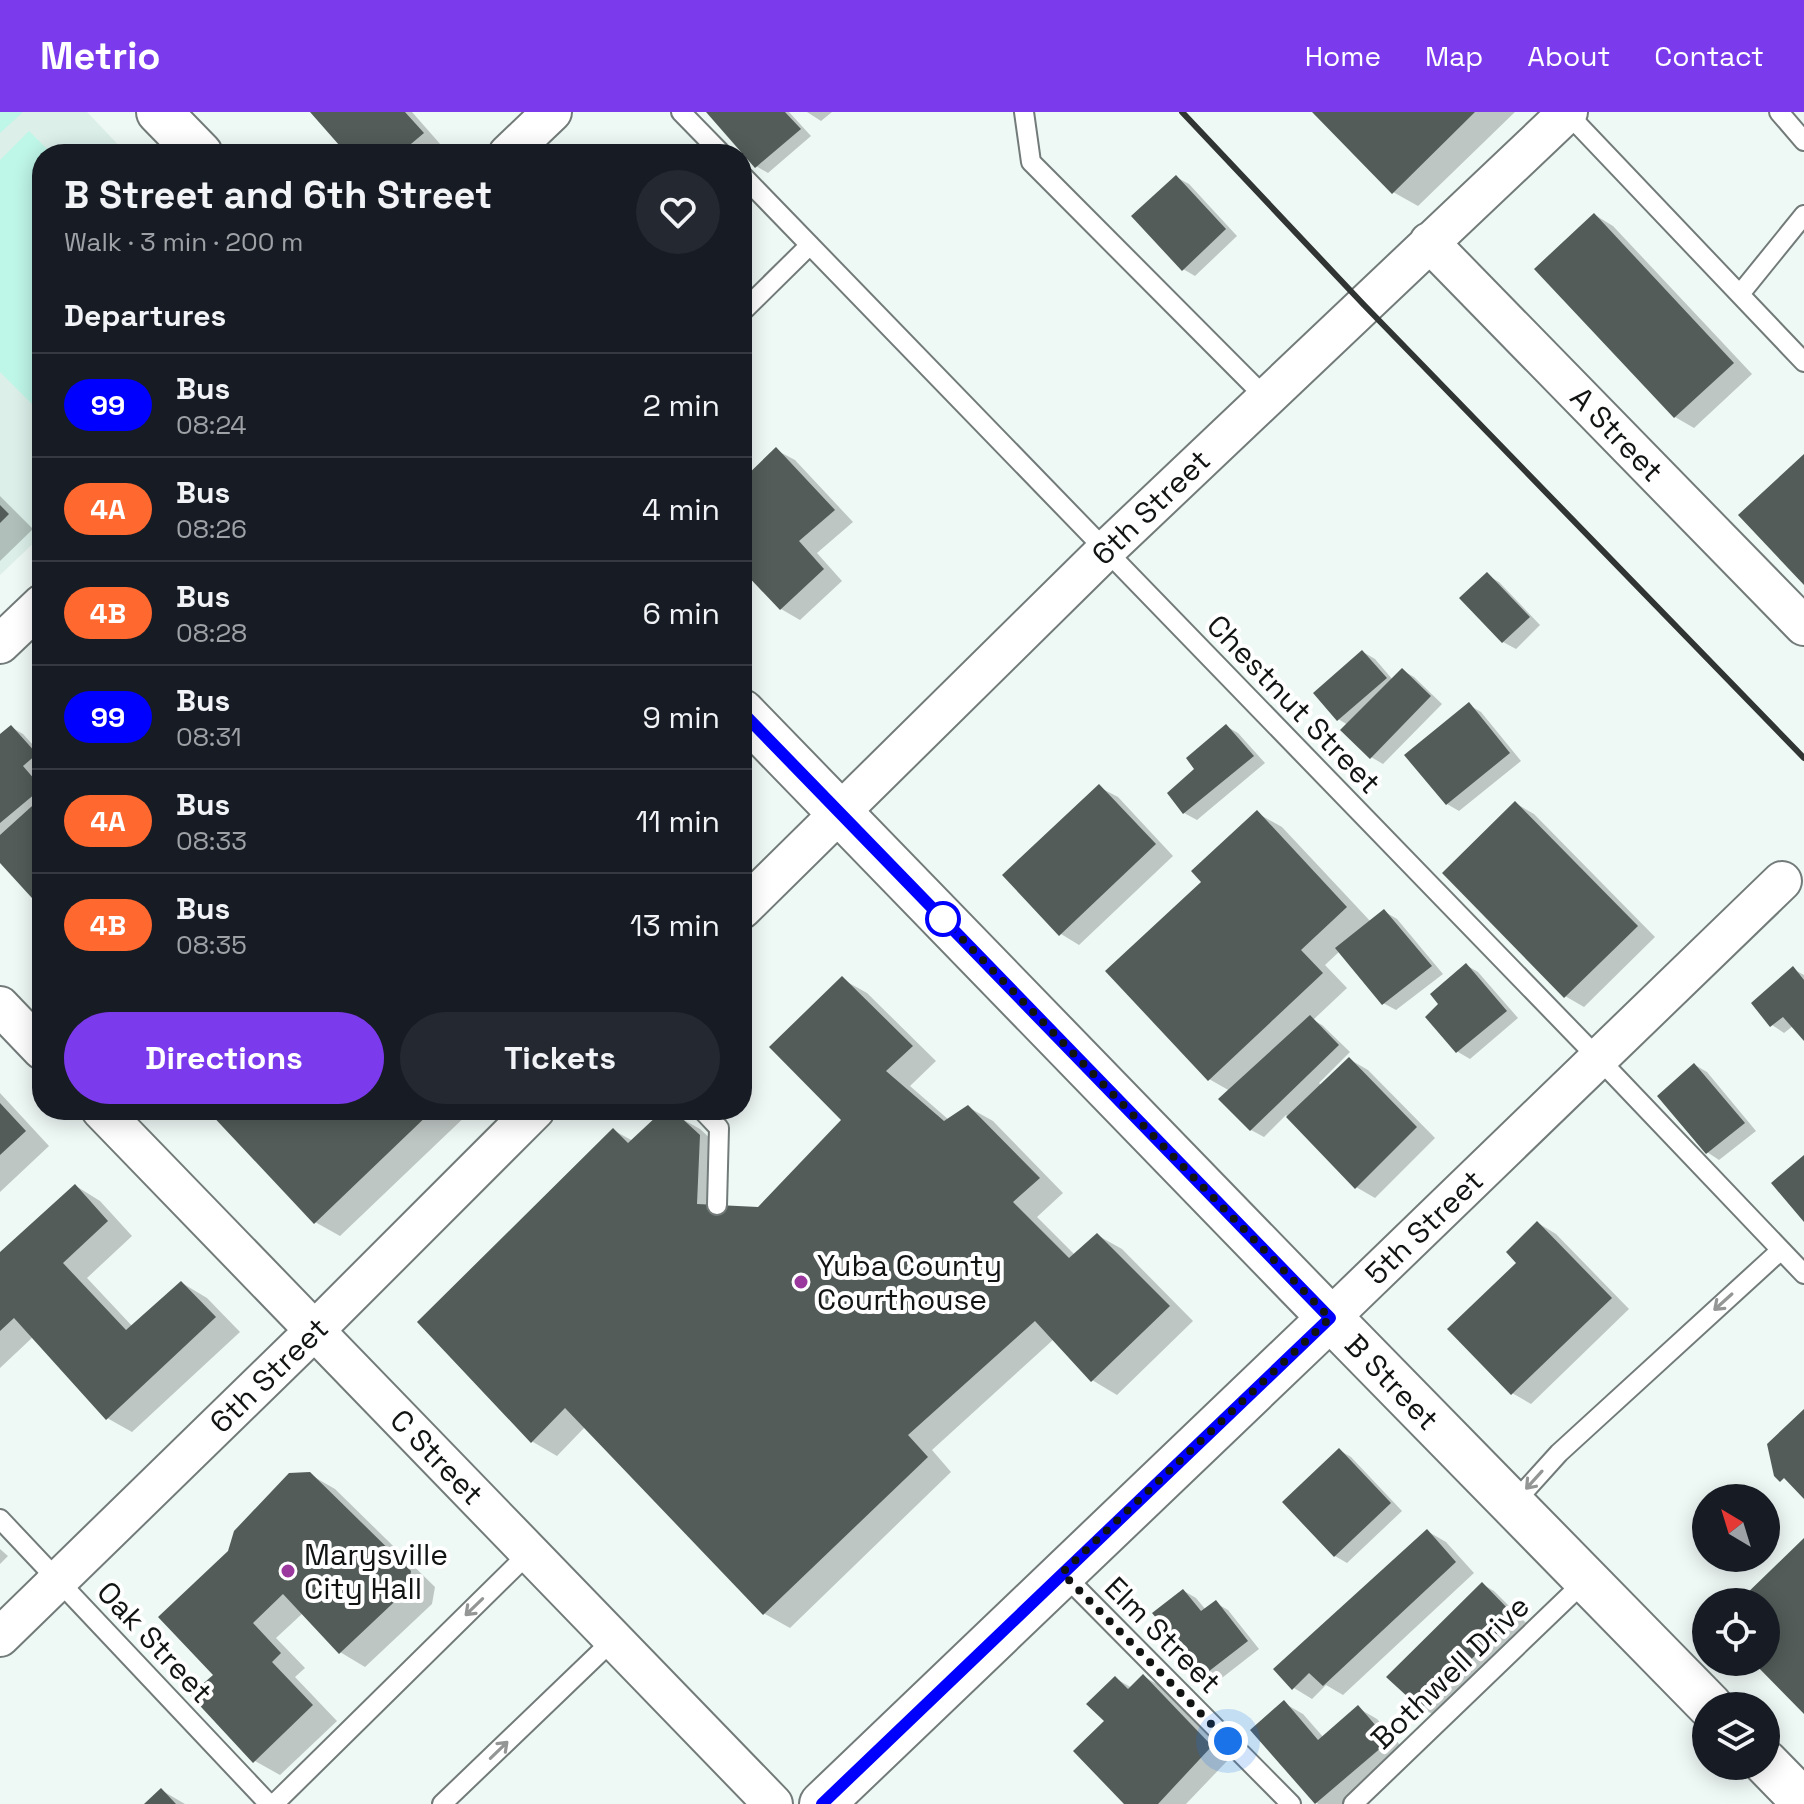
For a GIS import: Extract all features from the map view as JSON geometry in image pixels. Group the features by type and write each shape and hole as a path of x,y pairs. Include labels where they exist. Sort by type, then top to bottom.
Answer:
{"main road":[{"path":"159,112 190,144"},
{"name":"B Street","path":"752,723 1696,1692"},
{"name":"5th Street","path":"822,1804 1330,1318"},
{"path":"1780,1777 1804,1802"}],"street":[{"path":"518,144 552,112"},
{"name":"6th Street","path":"752,899 1106,550 1567,112"},
{"name":"A Street","path":"1429,242 1804,626"},
{"path":"0,644 32,614"},
{"name":"5th Street","path":"1330,1318 1782,881"},
{"path":"0,1006 32,1040"},
{"name":"C Street","path":"111,1120 773,1804"},
{"name":"6th Street","path":"0,1637 525,1120"}],"lane":[{"path":"681,112 712,144"},
{"path":"1024,112 1031,162 1266,398"},
{"path":"1567,112 1804,362"},
{"path":"1779,112 1804,141"},
{"name":"Chestnut Street","path":"752,185 1804,1274"},
{"path":"1740,294 1804,215"},
{"path":"752,302 810,245"},
{"path":"711,1120 719,1128 717,1205"},
{"path":"1512,1505 1559,1453 1781,1250"},
{"name":"Oak Street","path":"0,1519 271,1804"},
{"path":"271,1804 530,1552"},
{"name":"Elm Street","path":"1062,1573 1291,1804"},
{"name":"Bothwell Drive","path":"1353,1804 1586,1580"},
{"path":"442,1804 614,1639"}],"shaded area":[{"path":"0,112 87,112 117,144 32,144 32,545 0,575"}],"green space":[{"path":"0,112 23,112 0,133"},
{"path":"29,131 42,144 32,144 32,404 0,372 0,160"}],"building":[{"path":"310,112 405,112 424,133 411,144 338,144"},
{"path":"706,112 785,112 801,129 755,168 752,165 752,144 734,144"},
{"path":"1312,112 1475,112 1392,194"},
{"path":"1176,175 1226,229 1182,271 1131,216"},
{"path":"1594,213 1734,363 1674,418 1534,269"},
{"path":"776,447 835,510 799,541 824,569 780,610 752,581 752,470"},
{"path":"1804,454 1804,585 1738,515"},
{"path":"0,505 9,514 0,523"},
{"path":"1487,572 1530,617 1502,643 1459,598"},
{"path":"1362,650 1387,678 1337,721 1313,693"},
{"path":"1402,668 1431,696 1370,759 1340,730"},
{"path":"1469,702 1510,753 1446,805 1404,755"},
{"path":"1226,724 1254,756 1183,814 1167,793 1194,769 1186,758"},
{"path":"11,725 32,748 32,758 23,766 32,776 32,796 0,823 0,734"},
{"path":"1099,784 1156,844 1059,936 1002,875"},
{"path":"1515,801 1638,926 1564,998 1442,873"},
{"path":"32,806 32,898 0,863 0,835"},
{"path":"1257,810 1347,907 1301,950 1323,973 1208,1081 1105,971 1201,882 1191,871"},
{"path":"1384,909 1432,966 1382,1005 1335,948"},
{"path":"1466,963 1507,1011 1456,1053 1425,1017 1438,1004 1430,994"},
{"path":"1793,966 1804,980 1804,1041 1783,1017 1770,1027 1751,1003"},
{"name":"Yuba County Courthouse","path":"842,976 913,1046 886,1071 944,1121 968,1105 1040,1178 1013,1202 1069,1258 1097,1233 1170,1306 1091,1382 1035,1321 908,1435 928,1457 763,1615 565,1408 531,1443 417,1322 613,1128 628,1143 653,1120 684,1120 700,1135 697,1204 758,1207 841,1120 769,1047"},
{"path":"1310,1015 1339,1045 1250,1131 1218,1099"},
{"path":"1349,1057 1417,1127 1355,1189 1286,1117"},
{"path":"1694,1063 1745,1123 1706,1154 1657,1096"},
{"path":"0,1103 26,1131 0,1155"},
{"path":"216,1120 423,1120 314,1224"},
{"path":"1804,1155 1804,1222 1771,1183"},
{"path":"75,1184 108,1221 63,1263 126,1330 181,1281 216,1317 106,1420 14,1318 0,1331 0,1252"},
{"path":"1537,1221 1612,1298 1511,1395 1447,1329 1516,1263 1506,1252"},
{"path":"1804,1409 1804,1499 1784,1478 1780,1482 1774,1476 1767,1444"},
{"path":"1339,1448 1391,1503 1334,1557 1282,1502"},
{"path":"310,1472 411,1571 408,1589 339,1654 283,1594 253,1623 281,1653 272,1662 313,1705 253,1763 190,1695 213,1675 158,1617 228,1551 234,1531 289,1473"},
{"path":"1427,1529 1456,1562 1323,1686 1309,1673 1292,1690 1273,1669"},
{"path":"1804,1538 1804,1714 1767,1676 1780,1676 1780,1588 1752,1588 1769,1572 1780,1572 1780,1561"},
{"path":"1482,1582 1515,1616 1421,1709 1386,1677"},
{"path":"1183,1589 1201,1611 1216,1600 1248,1641 1204,1675 1152,1613"},
{"path":"1143,1674 1212,1746 1158,1804 1124,1804 1073,1751 1104,1721 1086,1704 1115,1676 1128,1689"},
{"path":"1284,1700 1318,1740 1358,1705 1389,1741 1315,1804 1250,1730"},
{"path":"161,1788 176,1804 144,1804"}],"railway":[{"path":"1182,112 1364,305 1804,758"}],"bus line":[{"name":"99","path":"752,723 1330,1318 822,1804"}],"place":[{"name":"Yuba County Courthouse","path":"801,1282"},
{"name":"Marysville City Hall","path":"288,1571"}],"route":[{"path":"943,919 1330,1318 1062,1573 1228,1741"}]}
